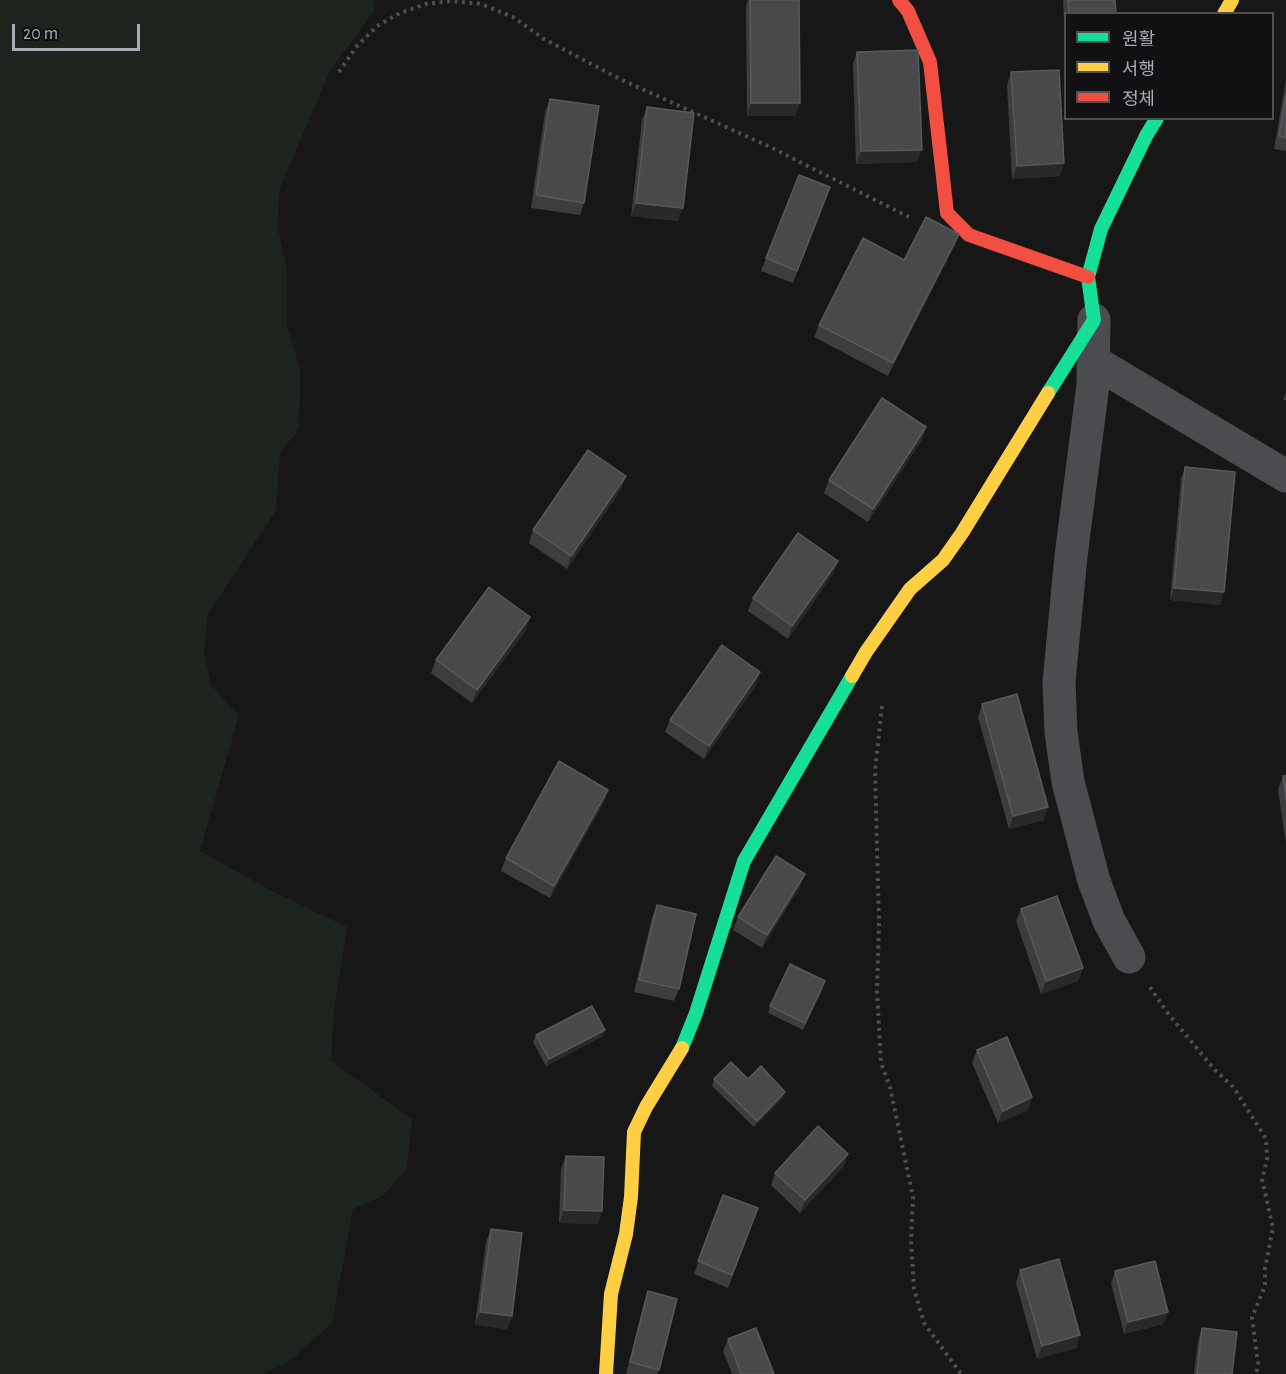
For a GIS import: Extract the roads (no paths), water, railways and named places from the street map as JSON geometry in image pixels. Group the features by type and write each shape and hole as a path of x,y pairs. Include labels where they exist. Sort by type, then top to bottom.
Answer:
{"street":[{"path":"899,0 908,11 930,62 947,213 969,235 1088,277"},
{"path":"1129,957 1108,921 1094,882 1068,782 1061,732 1059,682 1071,556 1093,385 1094,320 1088,277 1101,229 1156,120"},
{"path":"606,1374 611,1294 626,1234 631,1197 634,1132 646,1107 684,1045 744,861 866,652 910,589 943,560 962,533 1094,320"},
{"path":"1093,361 1286,476"}]}
